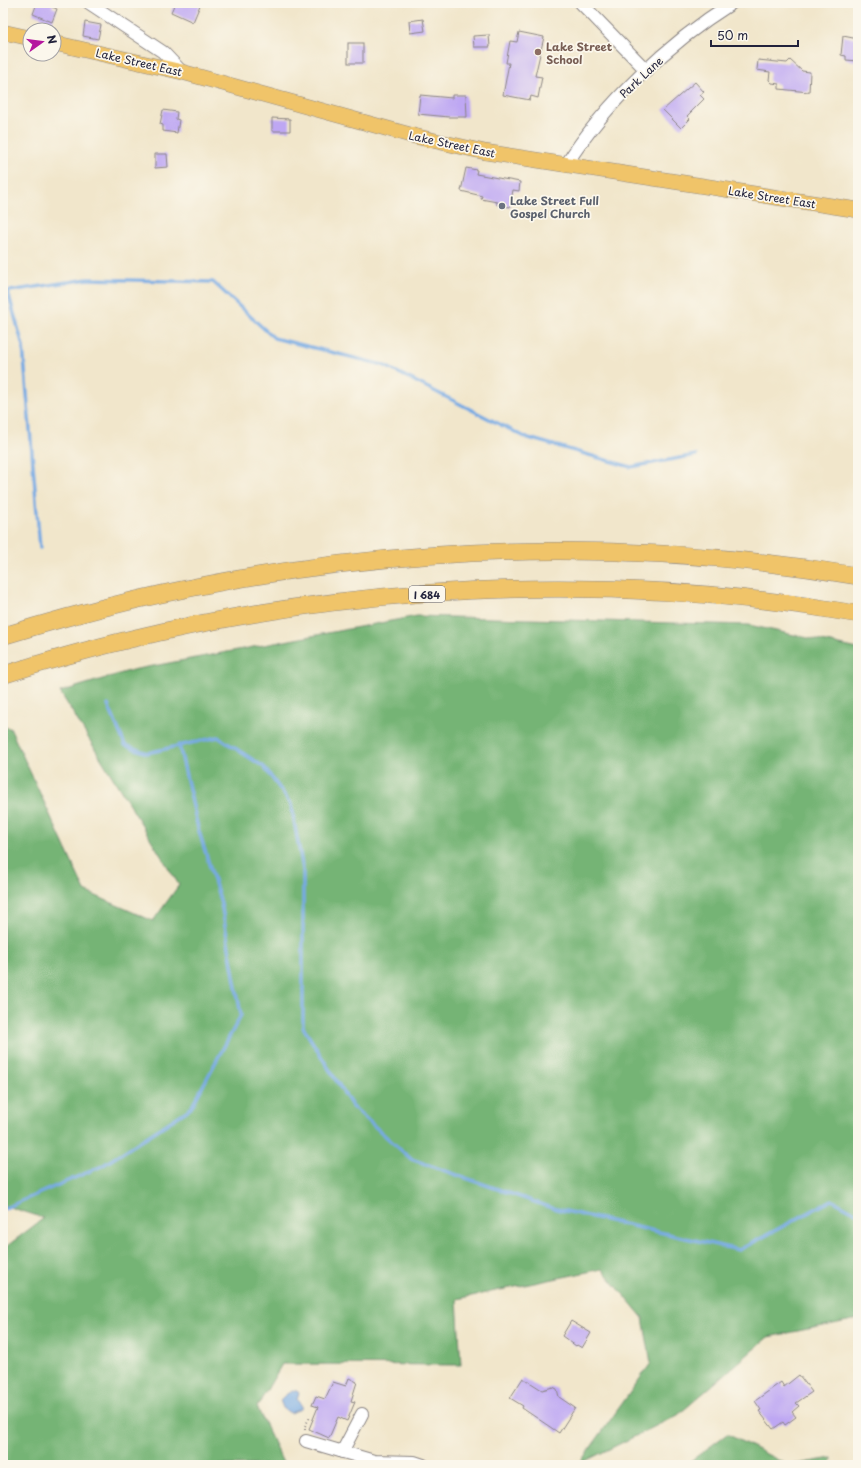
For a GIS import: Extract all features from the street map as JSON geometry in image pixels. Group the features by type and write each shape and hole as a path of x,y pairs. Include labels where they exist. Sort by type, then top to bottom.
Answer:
{"highway":[{"path":"3,636 118,604 200,586 319,566 424,556 536,552 642,553 748,561 858,576"},
{"name":"I 684","path":"3,675 105,646 214,621 297,607 422,594 549,589 654,591 759,600 858,614"}],"main road":[{"path":"3,32 22,36"},
{"name":"Lake Street East","path":"62,45 182,72 414,136 485,152 858,210"}],"street":[{"path":"89,3 163,52 182,72"},
{"path":"581,3 647,71"},
{"name":"Park Lane","path":"566,165 598,118 647,71 705,21 732,3"},
{"path":"342,1452 362,1414"},
{"path":"306,1441 374,1461 414,1462 424,1465"}],"green space":[{"path":"417,616 749,625 858,649 858,1319 768,1337 678,1415 579,1464 651,1363 643,1318 602,1269 457,1299 461,1365 282,1364 257,1407 284,1465 3,1465 3,1249 44,1218 3,1205 3,727 10,728 85,891 153,921 179,885 60,692 132,670"},
{"path":"727,1434 788,1465 685,1465"},
{"path":"832,1458 831,1465 791,1465"}],"water":[{"path":"292,1391 297,1391 299,1393 297,1400 302,1406 301,1409 290,1413 283,1408 280,1400"}],"building":[{"path":"37,3 54,3 52,7 57,9 52,22 33,14"},
{"path":"175,3 201,3 193,22 171,12"},
{"path":"423,19 425,31 410,33 409,21"},
{"path":"85,22 101,25 98,39 83,36"},
{"path":"519,32 544,37 535,76 542,77 538,98 531,96 530,100 503,95 509,63 506,63 510,41 517,42"},
{"path":"489,35 490,47 474,47 473,36"},
{"path":"843,36 858,39 858,61 846,60 846,56 841,55"},
{"path":"348,43 363,43 363,63 348,63"},
{"path":"758,60 787,63 790,60 802,71 810,72 809,92 779,89 779,84 772,83 769,80 770,72 757,70"},
{"path":"695,82 704,92 700,95 704,99 687,116 690,119 681,128 663,110"},
{"path":"420,95 452,98 452,95 466,95 467,117 418,114"},
{"path":"163,110 177,112 176,119 179,120 177,133 163,131 163,125 160,124"},
{"path":"272,118 290,119 290,131 272,131"},
{"path":"155,154 167,154 168,167 155,168"},
{"path":"466,168 477,170 476,174 520,182 519,191 513,190 510,207 497,205 497,202 481,199 482,196 461,191"},
{"path":"571,1321 591,1333 582,1348 577,1345 576,1346 562,1336"},
{"path":"799,1375 812,1392 796,1403 799,1406 792,1412 796,1417 785,1425 783,1422 773,1429 759,1411 761,1410 755,1401 781,1382 784,1387"},
{"path":"349,1378 357,1382 351,1401 355,1402 347,1421 338,1417 329,1438 309,1429 318,1407 312,1405 316,1396 325,1399 333,1382 346,1386"},
{"path":"523,1378 542,1390 553,1387 557,1389 559,1397 575,1408 559,1433 510,1398"}],"waterway":[{"path":"3,292 88,279 213,282 274,338 383,365 525,437 631,467 696,455"},
{"path":"8,292 23,346 40,548"},
{"path":"108,705 125,745 147,753 218,737 264,767 291,804 303,870 303,1027 352,1106 411,1159 552,1208 739,1250 832,1200 858,1214"},
{"path":"3,1209 102,1166 191,1108 241,1015 221,903 198,828 179,745"}],"place":[{"name":"Lake Street School","path":"538,52"},
{"name":"Lake Street Full Gospel Church","path":"502,206"}]}
